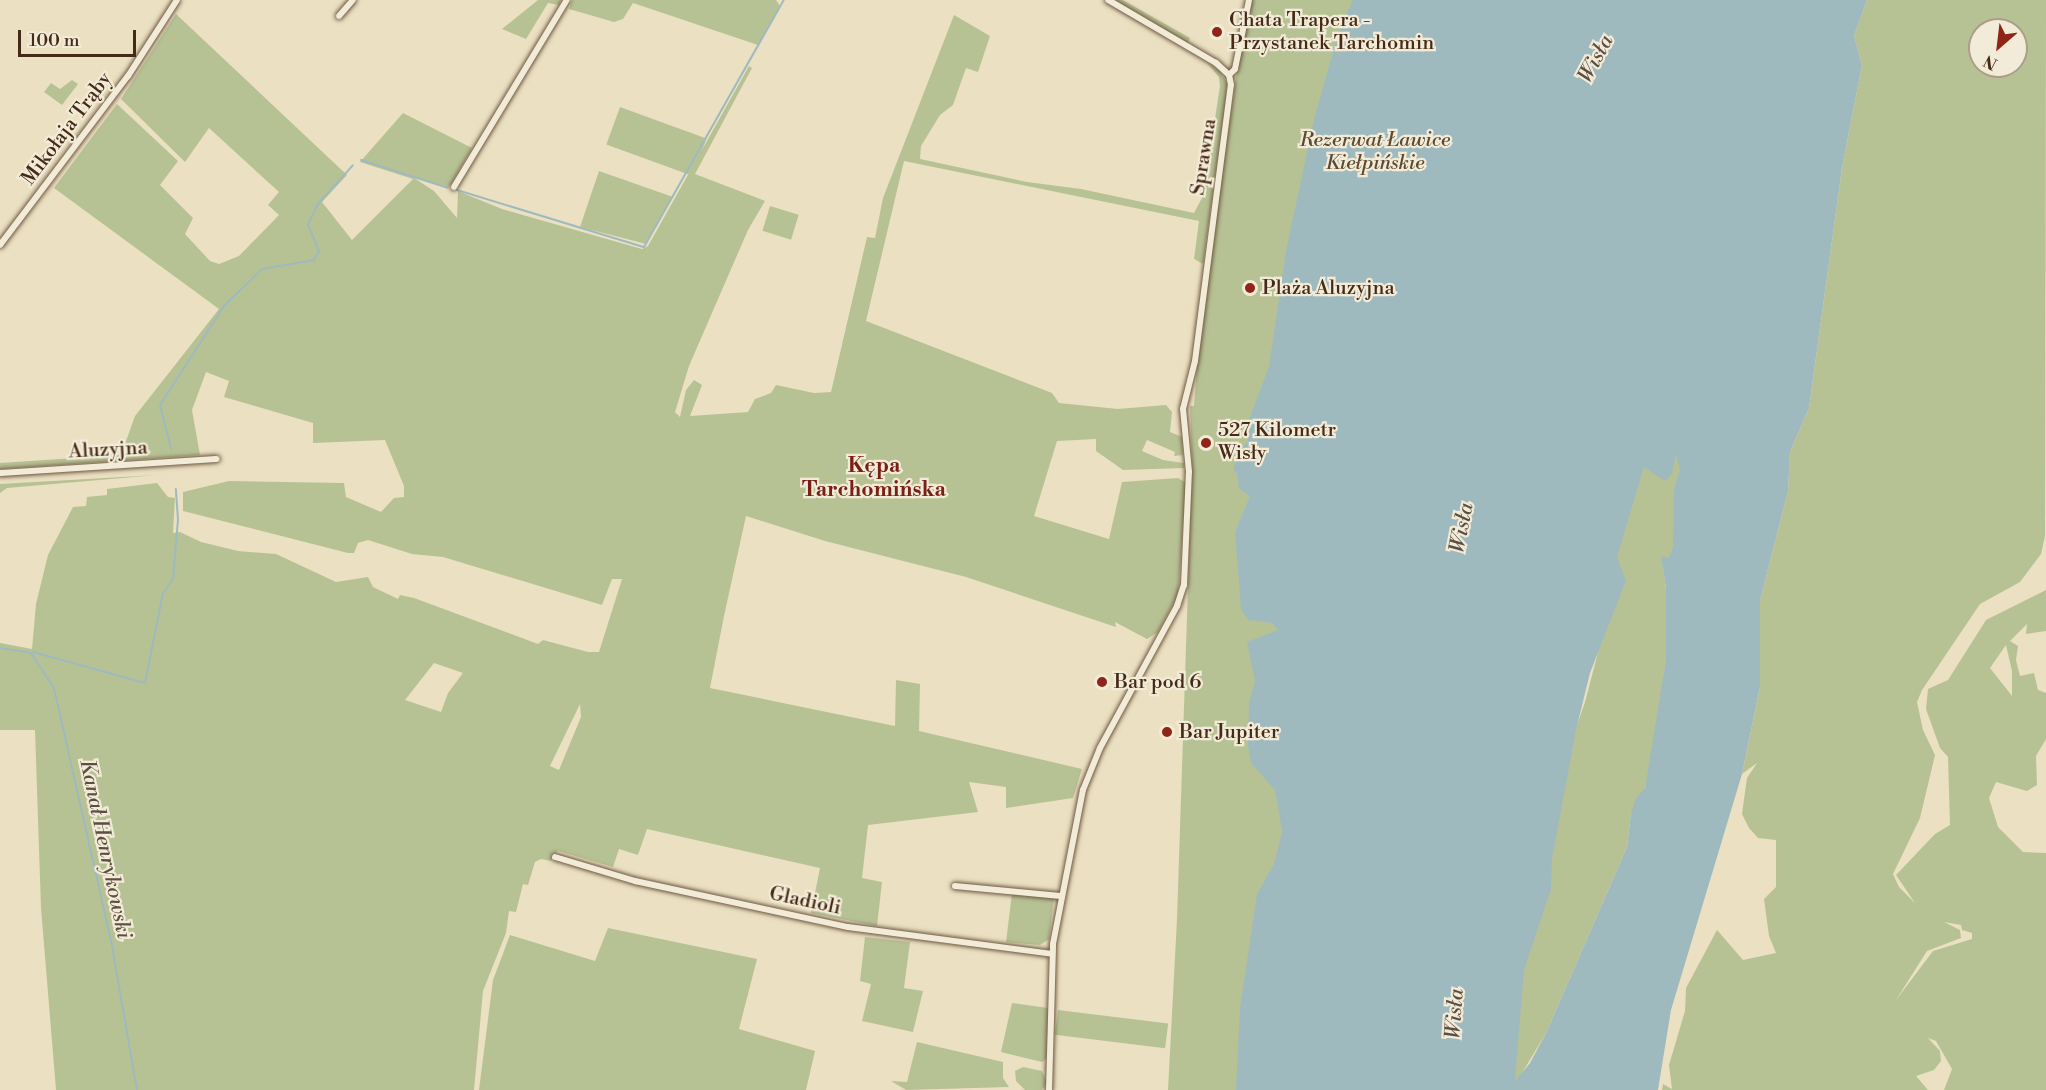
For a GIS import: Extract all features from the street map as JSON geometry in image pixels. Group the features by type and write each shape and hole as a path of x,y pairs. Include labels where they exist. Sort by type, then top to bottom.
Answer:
{"street":[{"name":"Mikołaja Trąby","path":"0,245 128,76 177,0"},
{"path":"339,16 353,0"},
{"path":"454,187 567,0"},
{"path":"1108,0 1216,63 1229,75"},
{"name":"Sprawna","path":"1061,896 1083,790 1100,748 1183,592 1189,472 1183,409 1191,385 1230,94 1229,75 1235,69 1249,0"},
{"name":"Aluzyjna","path":"0,472 217,459"},
{"name":"Gladioli","path":"555,856 635,880 848,927 1052,954"},
{"path":"955,886 1061,896 1052,954 1049,1090"}],"green space":[{"path":"538,0 561,0 559,5 548,3 526,39 502,29"},
{"path":"572,0 776,0 780,6 758,45 633,3 623,19 614,22 569,9"},
{"path":"1115,0 1123,0 1190,38 1188,43"},
{"name":"Rezerwat Ławice Kiełpińskie","path":"1248,0 1587,0 1484,1090 1168,1090 1177,919 1192,465 1190,406 1194,406 1202,299"},
{"path":"1867,0 2046,0 2045,536 2041,554 2020,582 1980,604 1922,690 1917,702 1923,730 1935,755 1920,818 1893,874 1899,887 1915,903 1896,875 1935,834 1950,825 1948,757 1940,748 1926,709 1928,689 1948,680 1986,620 2046,590 2046,631 2026,634 2027,624 2010,641 2018,646 2016,660 2020,676 2034,673 2038,690 2046,693 2046,739 2036,756 2037,785 2027,791 1996,782 1989,798 1998,827 2023,852 2046,853 2046,1090 1944,1090 1952,1069 1936,1041 1928,1038 1940,1051 1941,1061 1934,1070 1916,1076 1928,1090 1662,1090 1663,1084 1672,1089 1669,1065 1685,1011 1686,988 1717,930 1743,960 1776,953 1769,936 1764,899 1776,887 1776,840 1758,838 1749,828 1742,814 1747,778 1757,763 1742,774 1760,687 1760,601 1788,491 1790,452 1809,408 1842,168 1862,65 1854,36","holes":["2006,645 2012,671 2012,696 1990,668","1944,922 1961,925 1962,930 1972,933 1972,939 1933,951 1896,1000 1927,951 1961,938 1960,930"]},
{"path":"176,14 347,175 322,202 352,240 413,179 360,162 403,113 472,148 449,187 414,178 434,191 457,218 458,191 502,209 642,249 648,246 749,66 752,68 695,174 765,201 748,230 689,366 675,412 680,417 686,390 694,380 702,385 690,416 748,412 755,399 771,393 776,385 814,393 831,392 867,237 875,238 883,198 954,15 990,36 978,72 966,68 953,105 940,115 921,146 920,159 1027,182 1081,189 1194,213 1203,196 1220,86 1219,77 1207,63 1219,70 1227,84 1226,98 1203,264 1194,259 1199,221 904,161 866,321 1052,393 1059,403 1118,409 1166,405 1172,412 1170,432 1182,437 1183,455 1174,456 1175,452 1147,440 1142,451 1163,460 1184,463 1184,468 1123,470 1096,451 1096,439 1057,441 1034,516 1109,539 1122,482 1178,478 1186,483 1178,595 1158,632 1147,639 1115,622 1116,627 966,577 825,541 746,516 724,616 710,688 895,726 896,680 920,684 919,731 1082,769 1073,798 1006,808 1006,787 969,782 978,812 868,825 862,878 882,882 877,926 811,913 820,868 647,829 638,855 619,849 613,867 558,851 551,861 541,859 535,862 528,885 523,884 516,912 509,911 506,933 483,991 474,1090 56,1090 41,908 35,730 0,730 0,643 32,649 36,604 48,555 73,507 86,506 87,497 107,495 107,489 157,483 168,497 175,498 173,533 180,532 201,542 238,551 276,554 336,582 368,577 373,587 398,599 400,595 414,598 538,644 543,640 588,652 599,652 622,579 612,579 602,605 443,557 412,554 368,540 358,543 354,553 348,553 183,511 183,492 229,481 344,483 346,497 381,512 394,498 404,497 404,486 385,440 313,443 313,423 224,397 229,381 206,372 192,410 200,455 0,469 0,463 121,455 135,416 219,309 54,188 117,104 178,161 160,185 193,218 185,234 210,261 219,264 239,256 279,215 268,205 279,192 209,128 185,162 121,99","holes":["434,663 463,673 448,693 441,712 405,700","580,704 581,717 559,770 550,766"]},
{"path":"72,80 78,84 62,105 44,92 51,83 60,89"},
{"path":"620,107 706,138 693,176 606,145"},
{"path":"599,171 673,197 646,244 580,227"},
{"path":"770,206 799,215 791,240 762,231"},
{"path":"1601,427 1679,455 1682,481 1674,489 1674,563 1662,559 1666,589 1666,659 1656,732 1645,788 1631,813 1627,847 1546,1033 1513,1088 1517,897 1585,702 1601,641"},
{"path":"157,475 7,488 0,493 0,484"},
{"path":"1012,893 1054,898 1049,939 1040,945 1006,942"},
{"path":"608,928 757,959 739,1029 815,1051 806,1090 479,1090 493,980 510,935 595,961"},
{"path":"865,937 910,942 904,988 923,991 913,1032 862,1021 871,984 860,981"},
{"path":"1012,1003 1048,1008 1048,1057 1042,1062 1001,1052"},
{"path":"1058,1010 1168,1024 1165,1048 1055,1035"},
{"path":"917,1042 1003,1062 1003,1078 1009,1087 906,1090 891,1081 907,1082"},
{"path":"1023,1067 1042,1071 1047,1083 1042,1090 1025,1090 1016,1081 1015,1071"}],"water":[{"name":"Wisła","path":"1353,0 1867,0 1854,36 1862,65 1842,168 1809,408 1790,452 1788,491 1760,601 1760,687 1742,774 1671,1010 1658,1090 1236,1090 1240,1008 1257,894 1274,864 1282,831 1275,790 1251,763 1248,745 1249,702 1255,682 1247,642 1278,630 1272,623 1248,620 1241,609 1235,532 1250,496 1239,489 1237,473 1233,470 1236,461 1243,458 1244,445 1248,442 1246,428 1269,366 1286,251 1315,115 1339,31","holes":["1676,454 1680,469 1674,489 1673,547 1669,558 1661,556 1666,588 1666,659 1645,788 1636,798 1631,813 1627,847 1546,1033 1530,1063 1515,1081 1524,970 1551,889 1552,859 1576,730 1590,673 1626,581 1617,557 1644,467 1665,481 1672,474"]}],"waterway":[{"path":"457,190 644,247 784,0"},
{"path":"361,160 448,188"},
{"path":"171,449 160,405 224,306 262,269 314,260 319,251 308,225 318,204 353,165"},
{"path":"33,652 145,683 163,593 173,579 178,520 176,489"},
{"name":"Kanał Henrykowski","path":"0,648 31,653 54,688 111,940 137,1090"}],"place":[{"name":"Chata Trapera - Przystanek Tarchomin","path":"1217,32"},
{"name":"Plaża Aluzyjna","path":"1250,288"},
{"name":"527 Kilometr Wisły","path":"1206,443"},
{"name":"Bar pod 6","path":"1102,682"},
{"name":"Bar Jupiter","path":"1167,732"}],"district":[{"name":"Kępa Tarchomińska","path":"874,478"}]}
